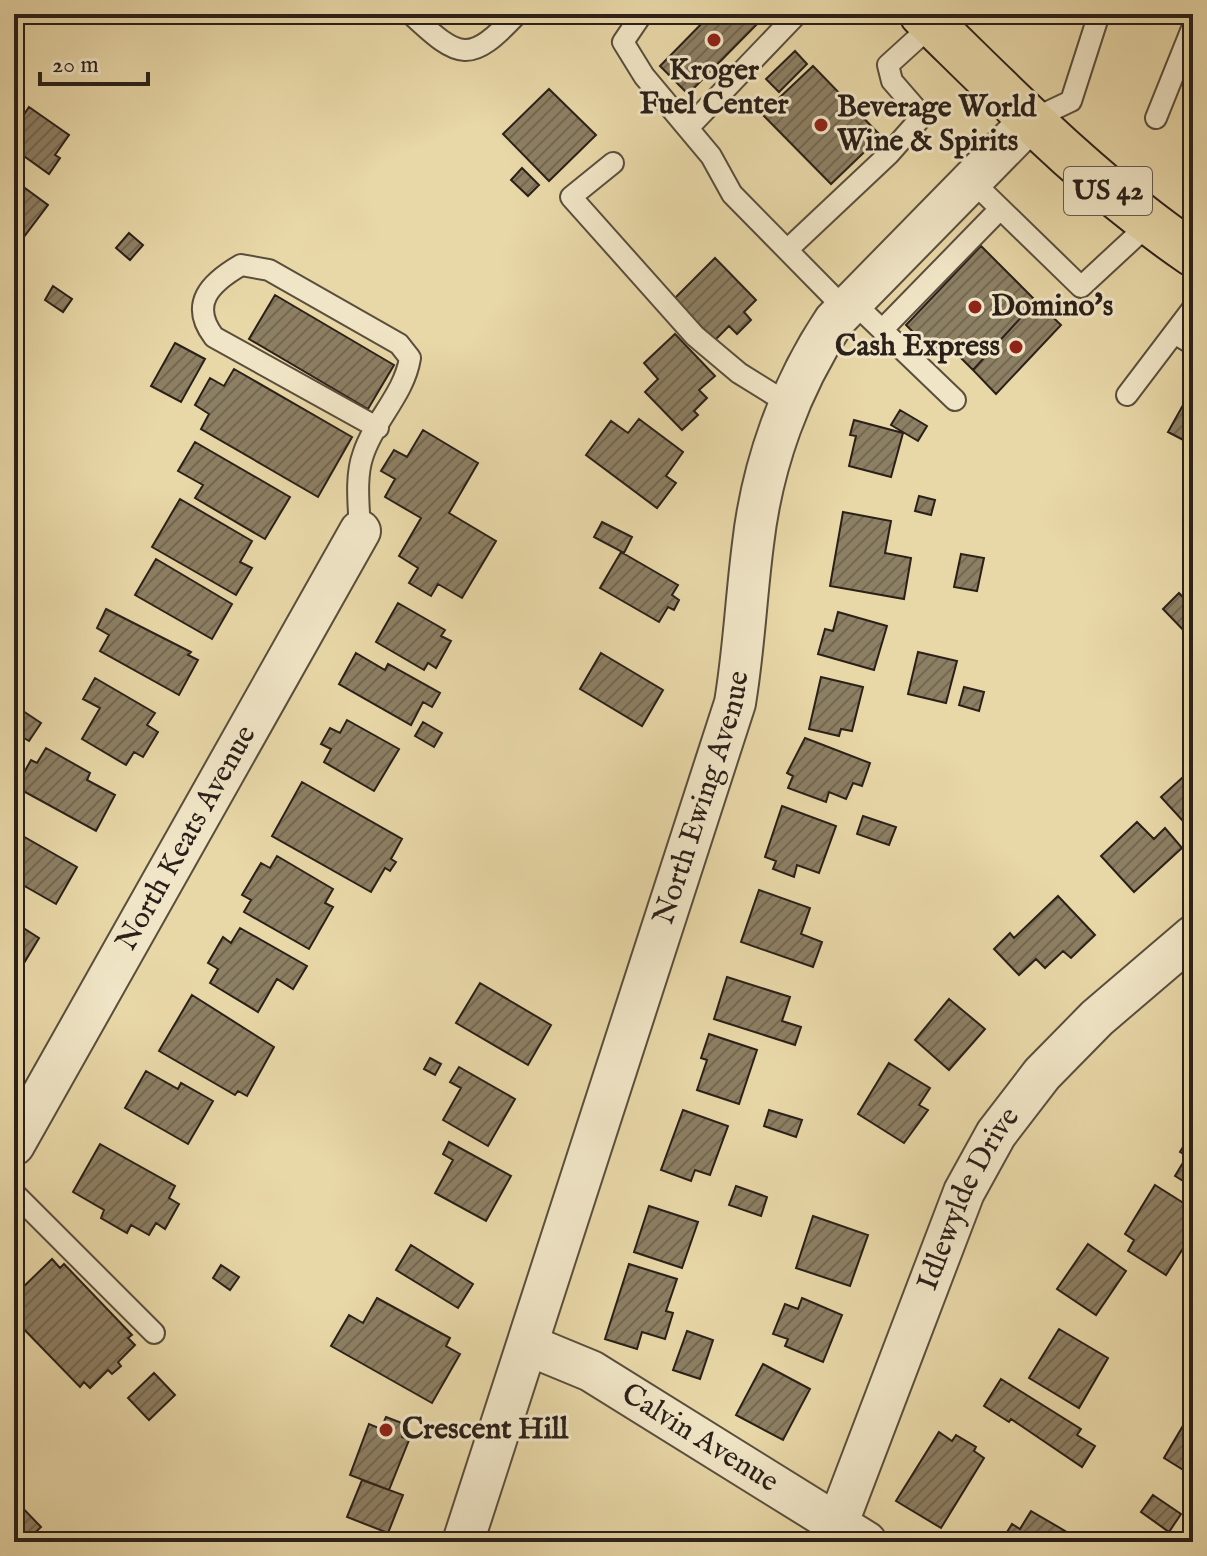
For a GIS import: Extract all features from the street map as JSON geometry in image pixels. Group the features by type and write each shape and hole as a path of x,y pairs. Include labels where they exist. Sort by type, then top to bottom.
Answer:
{"main road":[{"name":"US 42","path":"928,19 1082,170 1176,238"}],"street":[{"name":"North Ewing Avenue","path":"463,1542 735,703 746,639 753,543 768,469 789,404 811,357 849,306 1031,120"},
{"name":"North Keats Avenue","path":"14,1145 360,531"},
{"name":"Idlewylde Drive","path":"851,1533 964,1192 996,1134 1042,1074 1097,1018 1193,936"},
{"name":"Calvin Avenue","path":"528,1345 591,1371 851,1533"}],"lane":[{"path":"411,14 444,45 470,52 490,43 517,14"},
{"path":"642,14 623,42 644,76 711,156 732,194 787,250 849,306 882,330 955,400"},
{"path":"688,128 797,14"},
{"path":"1031,120 1071,101 1099,14"},
{"path":"787,250 889,154 919,120 918,111 892,81 888,65 928,19"},
{"path":"1156,118 1193,26"},
{"path":"613,163 571,197 695,336 739,373 789,404"},
{"path":"972,181 1081,287 1176,238"},
{"path":"882,330 1000,209"},
{"path":"360,531 358,499 363,455 407,376 410,358 399,344 269,270 241,265 219,277 202,305 202,321 214,337 378,428"},
{"path":"1127,395 1193,308"},
{"path":"1174,333 1193,344"},
{"path":"14,1193 154,1333"}],"building":[{"name":"Kroger Fuel Center","path":"711,14 767,14 688,94 660,66"},
{"path":"795,51 807,64 779,92 766,79"},
{"name":"Beverage World Wine & Spirits","path":"813,66 881,136 831,184 762,114"},
{"path":"549,89 596,135 549,181 503,134"},
{"path":"29,107 69,135 55,155 60,158 49,174 14,149 14,119 19,122"},
{"path":"522,168 539,185 528,196 511,180"},
{"path":"14,180 48,205 23,238 14,231"},
{"path":"129,233 143,245 130,260 116,248"},
{"name":"Domino's","path":"981,246 1036,301 973,370 947,344 936,355 906,325"},
{"path":"715,258 756,300 744,312 751,320 737,334 729,326 715,340 673,300"},
{"path":"53,286 72,299 63,312 45,300"},
{"path":"275,295 394,365 368,409 249,339"},
{"name":"Cash Express","path":"1036,301 1061,325 996,394 973,370"},
{"path":"675,334 715,376 699,390 707,398 694,411 698,415 682,430 645,392 658,379 644,363"},
{"path":"175,343 205,359 181,402 151,386"},
{"path":"234,369 352,437 318,497 201,429 209,414 195,405 210,378 224,386"},
{"path":"1193,387 1193,445 1168,432"},
{"path":"900,410 927,426 918,441 891,425"},
{"path":"639,419 683,452 666,476 676,483 657,508 586,455 611,421 628,433"},
{"path":"854,420 903,433 891,477 849,466 856,436 850,435"},
{"path":"423,430 478,463 449,513 496,541 462,598 438,584 431,596 409,583 418,568 399,556 421,518 385,497 395,479 381,471 394,450 407,457"},
{"path":"195,442 290,497 265,539 195,498 203,485 178,471"},
{"path":"919,496 935,500 931,515 915,511"},
{"path":"180,499 252,541 240,562 252,568 236,595 152,547"},
{"path":"843,512 891,521 885,553 911,558 904,599 830,586"},
{"path":"602,522 632,537 624,553 594,537"},
{"path":"621,552 678,585 672,595 679,600 674,610 668,607 659,622 600,588"},
{"path":"961,554 984,558 977,591 954,587"},
{"path":"156,559 232,604 212,639 135,595"},
{"path":"1179,593 1193,608 1193,629 1188,635 1163,609"},
{"path":"398,603 445,630 441,636 451,641 436,668 428,663 424,670 376,642"},
{"path":"106,609 191,652 188,655 198,660 179,695 100,651 109,635 97,628"},
{"path":"838,612 887,626 874,670 818,654 825,629 833,631"},
{"path":"918,652 957,661 946,703 908,694"},
{"path":"356,653 385,670 388,664 440,693 432,707 423,702 411,725 339,684"},
{"path":"601,653 663,690 642,726 580,689"},
{"path":"821,677 863,687 852,731 841,729 839,736 809,729"},
{"path":"95,678 155,713 147,725 158,732 143,757 134,752 126,765 82,739 100,708 83,699"},
{"path":"964,687 984,692 979,711 959,705"},
{"path":"14,705 41,723 29,741 14,732"},
{"path":"347,720 399,749 374,791 324,762 331,749 321,744 330,728 340,733"},
{"path":"423,722 442,733 434,747 415,736"},
{"path":"805,738 870,763 862,786 853,783 846,799 829,792 826,802 788,788 793,776 787,773"},
{"path":"46,748 90,773 87,780 115,795 96,831 16,787 31,760 37,763"},
{"path":"1193,768 1193,832 1161,797"},
{"path":"302,782 402,839 391,859 396,862 390,871 385,868 371,892 272,836"},
{"path":"782,806 836,826 819,873 797,865 794,877 773,869 776,861 765,857"},
{"path":"863,816 896,827 889,845 857,834"},
{"path":"1137,822 1154,839 1165,828 1182,848 1134,892 1101,856"},
{"path":"14,831 77,867 56,904 14,880"},
{"path":"277,856 333,889 325,903 333,907 309,949 244,912 251,900 242,895 261,863 270,868"},
{"path":"759,890 810,908 801,934 822,942 813,967 741,942"},
{"path":"1058,896 1095,935 1071,958 1063,951 1045,968 1036,959 1019,975 994,949 1010,933 1014,938"},
{"path":"14,922 39,938 18,973 14,970"},
{"path":"240,928 307,966 293,989 277,979 258,1012 210,983 218,969 208,963 223,937 231,943"},
{"path":"727,977 790,997 782,1021 801,1027 795,1045 714,1019"},
{"path":"480,983 551,1025 528,1065 456,1023"},
{"path":"192,995 274,1047 247,1096 238,1091 235,1095 159,1051"},
{"path":"949,999 985,1029 949,1070 915,1040"},
{"path":"709,1034 757,1050 739,1104 697,1090 707,1060 701,1058"},
{"path":"430,1058 441,1064 435,1075 424,1069"},
{"path":"889,1063 930,1088 919,1105 928,1110 904,1143 858,1114"},
{"path":"459,1067 515,1099 488,1146 443,1120 461,1088 450,1082"},
{"path":"146,1071 178,1089 181,1083 213,1101 188,1144 125,1108"},
{"path":"683,1110 728,1126 710,1175 695,1170 691,1181 661,1170"},
{"path":"769,1110 802,1120 796,1137 764,1126"},
{"path":"1191,1134 1193,1187 1175,1176 1187,1156 1180,1152"},
{"path":"449,1142 511,1176 486,1221 435,1193 453,1160 443,1154"},
{"path":"100,1144 175,1186 169,1198 179,1204 165,1229 156,1223 149,1235 131,1225 127,1233 101,1218 104,1210 73,1192"},
{"path":"1155,1185 1193,1209 1193,1253 1184,1247 1166,1275 1128,1251 1134,1240 1125,1234"},
{"path":"736,1186 767,1197 761,1216 729,1205"},
{"path":"649,1206 698,1222 682,1268 634,1252"},
{"path":"813,1216 868,1235 850,1286 796,1268"},
{"path":"1088,1244 1126,1271 1096,1315 1057,1289"},
{"path":"411,1245 473,1284 458,1308 396,1270"},
{"path":"52,1259 60,1268 64,1264 132,1335 128,1338 135,1345 118,1362 121,1366 112,1374 108,1370 90,1388 84,1382 80,1387 14,1319 14,1296"},
{"path":"629,1264 677,1279 666,1311 673,1313 665,1339 642,1332 637,1349 605,1339"},
{"path":"221,1265 239,1277 230,1290 213,1278"},
{"path":"377,1298 450,1338 446,1346 460,1354 432,1403 331,1346 349,1315 363,1323"},
{"path":"802,1298 842,1315 823,1362 785,1346 788,1339 773,1334 785,1304 798,1309"},
{"path":"1059,1329 1108,1358 1079,1408 1029,1378"},
{"path":"687,1331 713,1340 700,1379 673,1370"},
{"path":"763,1364 810,1389 783,1440 736,1415"},
{"path":"154,1373 175,1395 149,1420 128,1398"},
{"path":"1001,1379 1081,1429 1077,1435 1095,1446 1082,1467 1011,1419 1009,1422 984,1406"},
{"path":"386,1417 407,1425 402,1437 409,1440 389,1490 350,1475 369,1424 381,1429"},
{"path":"1184,1424 1193,1430 1193,1476 1164,1458"},
{"path":"939,1432 952,1441 956,1435 976,1447 974,1451 984,1458 941,1528 896,1501"},
{"path":"362,1480 403,1495 388,1533 347,1517"},
{"path":"1153,1495 1181,1514 1169,1532 1141,1512"},
{"path":"14,1499 41,1527 25,1542 14,1542"},
{"path":"1031,1511 1072,1535 1068,1542 1002,1540 1012,1524 1020,1529"}],"place":[{"name":"Kroger Fuel Center","path":"714,40"},
{"name":"Beverage World Wine & Spirits","path":"821,125"},
{"name":"Domino's","path":"975,307"},
{"name":"Cash Express","path":"1016,347"},
{"name":"Crescent Hill","path":"386,1430"}]}
